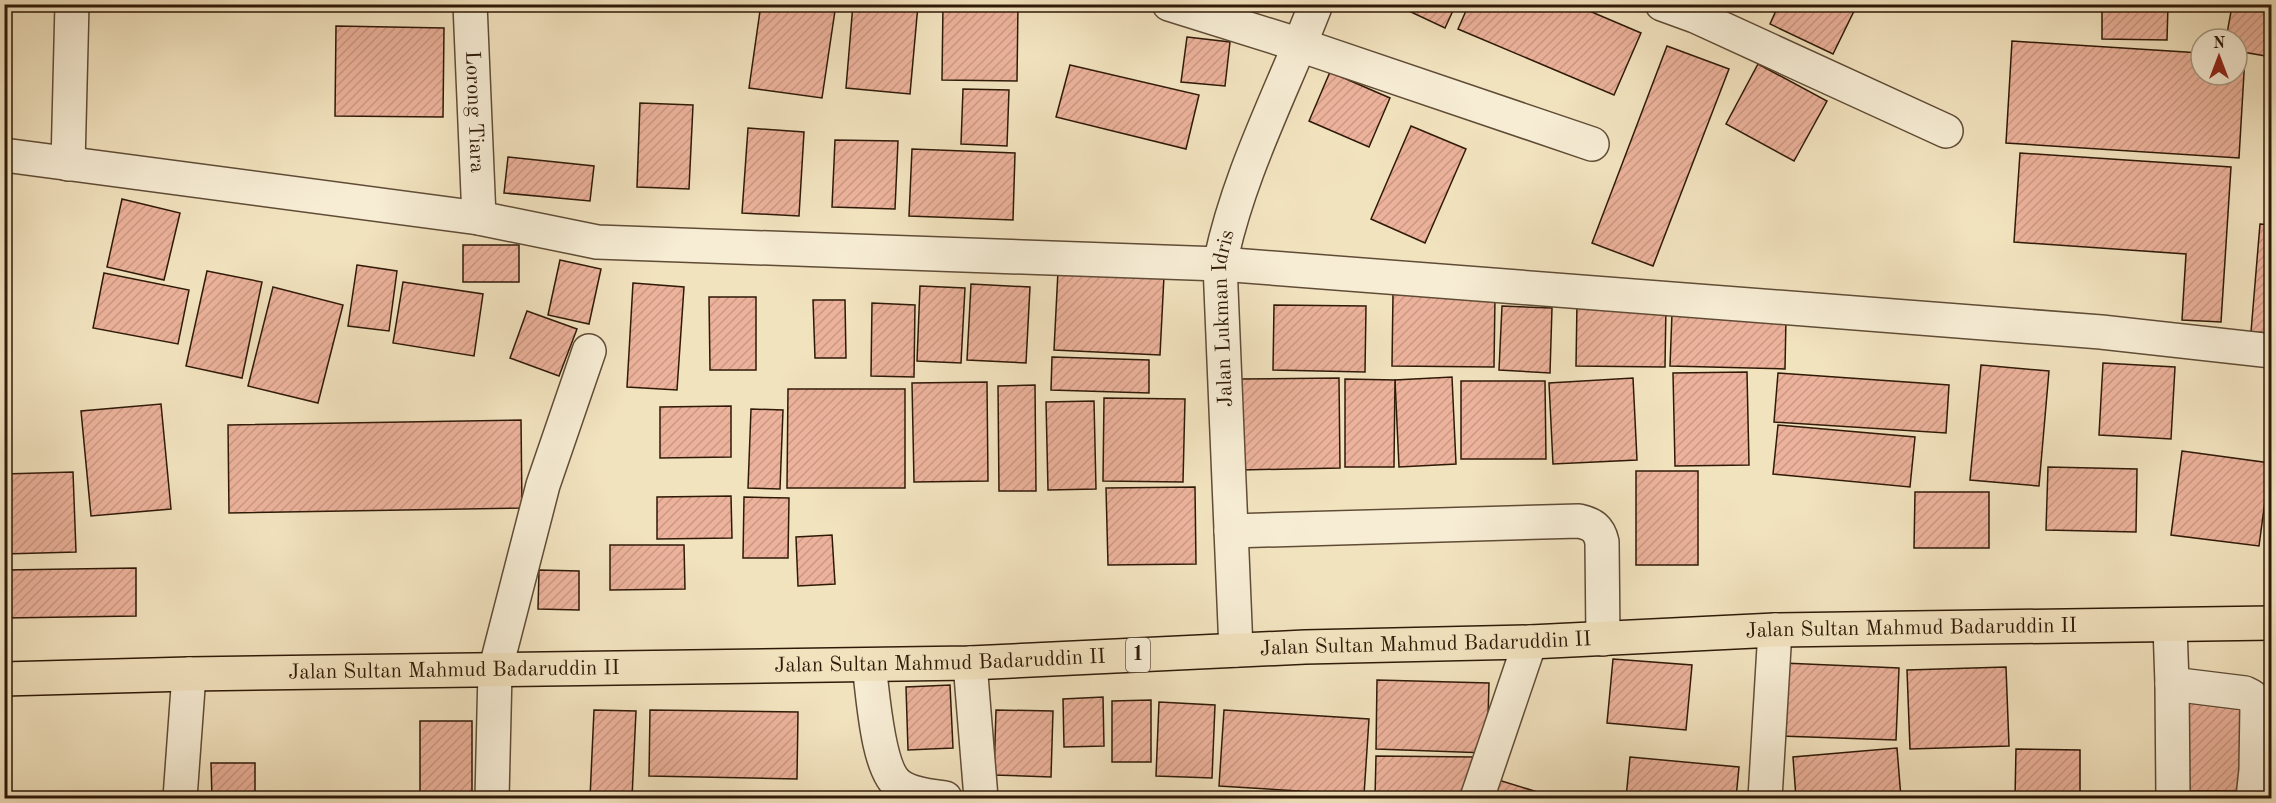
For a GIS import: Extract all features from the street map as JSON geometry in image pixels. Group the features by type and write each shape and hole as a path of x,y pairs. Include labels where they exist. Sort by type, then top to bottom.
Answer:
{"highway":[{"name":"Jalan Sultan Mahmud Badaruddin II","path":"4,679 189,674 970,663 1236,650 1530,642 1775,630 2271,623"}],"street":[{"path":"68,164 72,4"},
{"name":"Lorong Tiara","path":"470,4 478,218"},
{"path":"1169,4 1300,45 1592,144"},
{"name":"Jalan Lukman Idris","path":"1236,650 1220,264 1227,228 1252,160 1316,4"},
{"path":"1662,4 1695,16 1946,131"},
{"path":"4,155 478,218 597,242 1220,264 2100,332 2271,351"},
{"path":"492,798 495,671 543,485 588,351"},
{"path":"1232,531 1579,521 1589,523 1597,528 1602,542 1603,639"},
{"path":"2170,626 2173,798"},
{"path":"1765,798 1775,630"},
{"path":"1477,798 1530,642"},
{"path":"970,663 981,798"},
{"path":"869,665 878,735 886,769 899,786 945,798"},
{"path":"180,798 189,674"},
{"path":"2172,684 2224,689 2251,696 2257,705 2253,798"}],"building":[{"path":"761,4 836,4 822,98 749,88"},
{"path":"853,4 918,5 910,94 846,88"},
{"path":"943,4 1018,4 1017,81 942,80"},
{"path":"1394,4 1456,4 1445,28"},
{"path":"1469,4 1573,4 1641,33 1614,95 1458,29"},
{"path":"1779,4 1851,4 1856,7 1833,54 1770,24"},
{"path":"2102,4 2168,5 2167,40 2102,39"},
{"path":"2232,6 2272,13 2272,57 2249,53 2249,27 2228,27"},
{"path":"336,26 444,28 443,117 335,116"},
{"path":"1187,37 1230,42 1225,86 1181,82"},
{"path":"2012,41 2189,52 2189,87 2243,87 2239,158 2006,143"},
{"path":"1667,46 1729,69 1653,266 1592,243"},
{"path":"1758,64 1827,101 1794,161 1726,124"},
{"path":"1070,65 1199,95 1186,149 1056,117"},
{"path":"1330,72 1390,98 1369,147 1309,121"},
{"path":"963,89 1009,90 1007,146 961,144"},
{"path":"640,103 693,105 689,189 637,187"},
{"path":"1411,126 1466,149 1425,243 1371,219"},
{"path":"748,128 804,132 799,216 742,213"},
{"path":"835,140 898,141 895,209 832,207"},
{"path":"912,149 1015,153 1013,220 909,216"},
{"path":"2020,153 2231,167 2221,322 2182,320 2186,254 2014,242"},
{"path":"2272,154 2272,219 2267,219"},
{"path":"508,157 594,166 590,201 504,193"},
{"path":"122,199 180,213 164,280 107,267"},
{"path":"2260,224 2272,225 2272,333 2251,332"},
{"path":"463,245 519,245 519,282 463,282"},
{"path":"560,260 601,269 589,324 548,315"},
{"path":"357,265 397,271 389,331 348,326"},
{"path":"207,271 262,282 242,378 186,366"},
{"path":"1058,271 1164,276 1160,355 1054,350"},
{"path":"104,273 189,290 178,344 93,328"},
{"path":"403,282 483,294 474,356 393,343"},
{"path":"633,283 684,287 677,390 627,387"},
{"path":"971,284 1030,287 1026,363 967,360"},
{"path":"920,286 965,288 961,363 917,361"},
{"path":"273,287 343,305 318,403 248,386"},
{"path":"1393,294 1495,296 1494,367 1392,366"},
{"path":"709,297 756,297 756,370 710,370"},
{"path":"813,300 845,300 846,358 815,358"},
{"path":"1577,301 1666,303 1665,367 1576,366"},
{"path":"872,303 915,305 914,377 871,376"},
{"path":"1274,305 1366,306 1365,372 1273,370"},
{"path":"1502,306 1552,308 1550,373 1499,370"},
{"path":"527,311 577,329 559,376 510,358"},
{"path":"1672,313 1786,317 1785,369 1670,366"},
{"path":"1052,357 1149,360 1149,393 1051,390"},
{"path":"2103,363 2175,367 2171,439 2099,435"},
{"path":"1981,365 2049,371 2039,486 1970,480"},
{"path":"1747,372 1749,465 1675,466 1673,373"},
{"path":"1778,373 1949,385 1946,433 1774,422"},
{"path":"1452,377 1456,464 1399,467 1395,380"},
{"path":"1339,378 1340,468 1241,470 1241,379"},
{"path":"1633,378 1637,460 1553,464 1549,383"},
{"path":"1345,379 1395,380 1394,467 1345,467"},
{"path":"1461,381 1545,381 1546,459 1461,459"},
{"path":"987,382 988,481 914,482 912,383"},
{"path":"1035,385 1036,491 999,491 998,386"},
{"path":"788,389 905,389 905,488 787,488"},
{"path":"1104,398 1185,399 1183,482 1103,481"},
{"path":"1094,401 1096,489 1048,490 1046,402"},
{"path":"161,404 171,509 91,516 81,411"},
{"path":"731,406 731,457 660,458 660,407"},
{"path":"751,409 783,410 780,489 748,488"},
{"path":"521,420 522,508 229,513 228,425"},
{"path":"1778,425 1915,437 1910,487 1773,474"},
{"path":"2182,451 2270,463 2259,546 2171,535"},
{"path":"2048,467 2137,469 2136,532 2046,530"},
{"path":"1636,471 1698,471 1698,565 1636,565"},
{"path":"73,472 76,552 4,554 4,474"},
{"path":"1195,487 1196,564 1108,565 1106,488"},
{"path":"1915,492 1989,492 1989,548 1914,548"},
{"path":"731,496 732,538 657,539 657,497"},
{"path":"744,497 789,498 788,558 743,558"},
{"path":"832,535 835,584 798,586 796,537"},
{"path":"610,545 684,545 685,589 610,590"},
{"path":"136,568 136,616 6,618 5,570"},
{"path":"539,570 579,571 579,610 538,609"},
{"path":"1613,659 1692,665 1686,730 1607,723"},
{"path":"1783,663 1899,668 1896,740 1780,736"},
{"path":"2006,667 2009,746 1910,749 1907,670"},
{"path":"1377,680 1489,683 1487,753 1376,749"},
{"path":"950,685 953,748 908,750 906,687"},
{"path":"1103,697 1104,746 1064,747 1063,699"},
{"path":"2183,698 2245,699 2244,791 2182,791"},
{"path":"1151,700 1151,762 1112,762 1112,701"},
{"path":"1159,702 1215,705 1212,778 1156,776"},
{"path":"594,710 636,711 632,798 590,798"},
{"path":"650,710 798,712 797,779 649,776"},
{"path":"996,710 1053,711 1051,777 994,775"},
{"path":"1224,710 1369,719 1364,795 1219,786"},
{"path":"420,721 472,721 472,798 420,798"},
{"path":"1897,748 1901,798 1796,798 1793,757"},
{"path":"2016,749 2080,750 2080,798 2015,798"},
{"path":"1376,756 1475,757 1475,798 1375,797"},
{"path":"1630,757 1739,767 1736,798 1626,798"},
{"path":"211,763 255,763 255,798 212,798"},
{"path":"1492,778 1544,794 1542,798 1486,798"},
{"path":"1228,794 1271,798 1227,798"}]}
